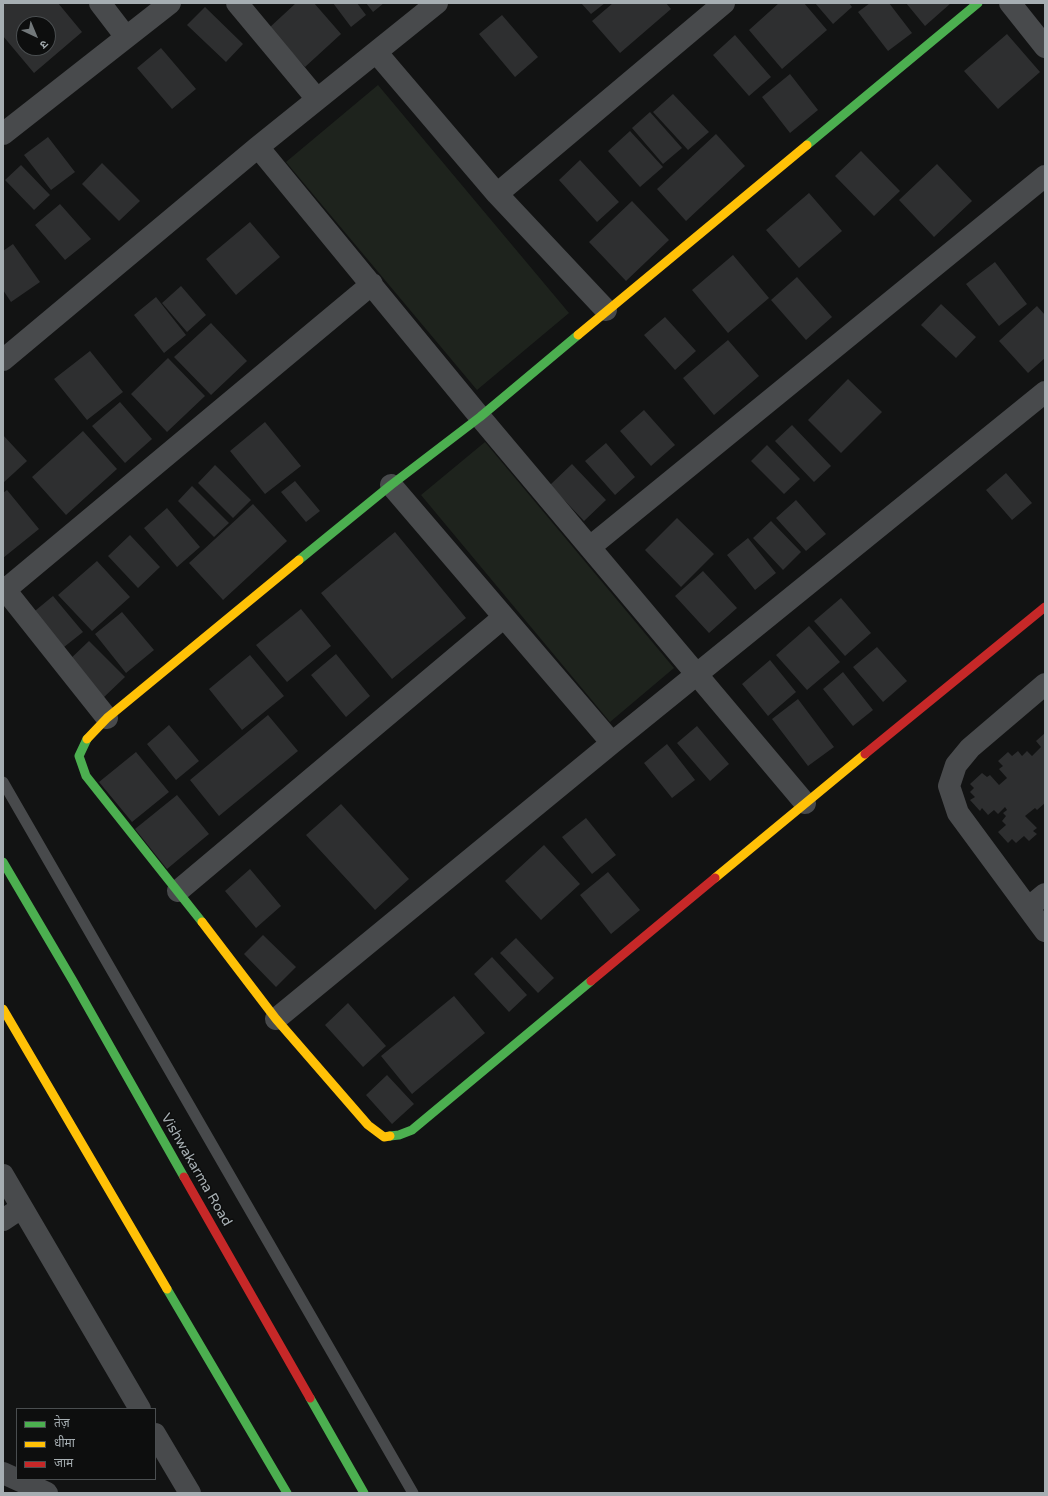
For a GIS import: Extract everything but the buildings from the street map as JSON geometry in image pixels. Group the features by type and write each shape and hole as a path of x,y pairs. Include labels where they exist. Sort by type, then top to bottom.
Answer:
{"street":[{"path":"100,3 126,36"},
{"path":"3,134 170,3"},
{"path":"237,3 317,99"},
{"path":"3,360 258,147 438,3"},
{"path":"497,194 724,3"},
{"path":"978,3 606,310 480,417 392,485 108,718 86,740 79,756 86,776 178,891 276,1019 368,1125 384,1137 399,1136 412,1130 805,803 1045,607"},
{"path":"1010,3 1045,47"},
{"path":"376,52 497,194 606,310"},
{"path":"258,147 480,417 805,803"},
{"path":"590,547 1045,176"},
{"path":"108,718 4,589 372,284"},
{"path":"276,1019 612,743 1045,392"},
{"path":"392,485 612,743"},
{"path":"178,891 504,617"},
{"path":"1045,684 970,748 956,765 949,786 958,813 1045,931"},
{"name":"Vishwakarma Road","path":"3,862 364,1493"},
{"path":"1028,908 1045,894"},
{"path":"3,1009 287,1493"},
{"path":"3,1175 139,1408"},
{"path":"3,1220 21,1208"},
{"path":"156,1436 190,1493"},
{"path":"3,1473 16,1479"},
{"path":"18,1480 47,1493"}],"lane":[{"path":"3,782 413,1493"}],"shaded area":[{"path":"378,85 569,313 477,390 286,162"},
{"path":"485,442 674,668 610,722 421,495"}],"traffic: fast":[{"path":"807,145 978,3"},
{"path":"299,560 391,485 480,417 578,335"},
{"path":"87,739 79,756 86,776 202,922"},
{"path":"3,862 73,981 184,1177"},
{"path":"390,1136 399,1135 412,1130 591,981"},
{"path":"167,1289 287,1493"},
{"path":"310,1398 364,1493"}],"traffic: slow":[{"path":"578,335 807,145"},
{"path":"87,739 107,718 299,560"},
{"path":"715,878 865,754"},
{"path":"202,922 276,1019 368,1125 384,1137 390,1136"},
{"path":"3,1009 167,1289"}],"traffic: jam":[{"path":"865,754 1045,607"},
{"path":"591,981 715,878"},
{"path":"184,1177 310,1398"}]}
